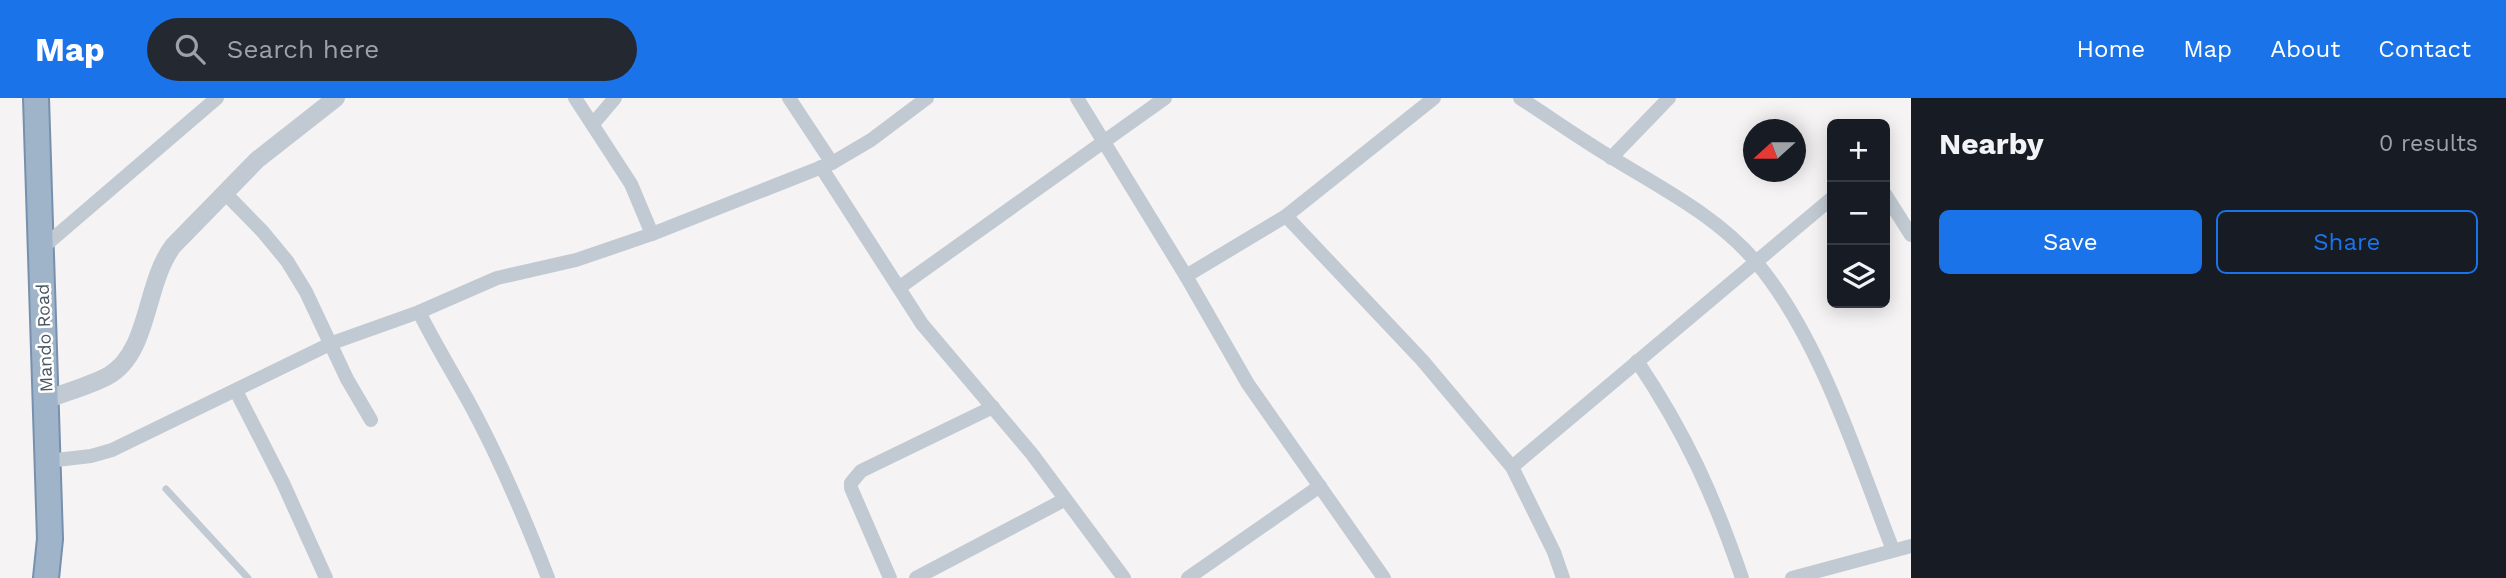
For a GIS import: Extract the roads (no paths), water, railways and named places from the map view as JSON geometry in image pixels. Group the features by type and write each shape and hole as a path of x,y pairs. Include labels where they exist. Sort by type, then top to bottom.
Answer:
{"highway":[{"name":"Mando Road","path":"21,98 34,465 31,578"},
{"name":"Mando Road","path":"36,98 50,539 46,578"}],"street":[{"path":"41,249 218,98"},
{"path":"46,400 109,375 122,364 140,335 150,293 162,261 173,246 257,160 336,98"},
{"path":"575,98 631,184 652,234"},
{"path":"593,124 615,98"},
{"path":"789,98 922,324 1032,454 1124,578"},
{"path":"48,461 91,456 112,450 332,343 419,312 497,278 576,260 652,234 826,165 871,140 927,98"},
{"path":"1077,98 1186,276 1248,384 1384,578"},
{"path":"900,287 1165,98"},
{"path":"1186,276 1286,216 1434,98"},
{"path":"1520,98 1686,203 1723,231 1756,262 1794,318 1825,378 1893,550"},
{"path":"1611,158 1669,98"},
{"path":"226,194 287,261 306,292 347,379 370,420"},
{"path":"1512,467 1827,202"},
{"path":"1890,202 1911,235"},
{"path":"1286,216 1422,360 1512,467 1554,552 1563,578"},
{"path":"419,312 449,372 471,406 534,540 546,578"},
{"path":"1637,361 1669,408 1693,454 1721,516 1742,578"},
{"path":"236,391 283,483 326,578"},
{"path":"890,578 851,488 851,482 861,471 993,407"},
{"path":"1194,576 1320,486"},
{"path":"916,578 1064,500"},
{"path":"1792,578 1911,546"}],"lane":[{"path":"166,489 248,578"}]}
